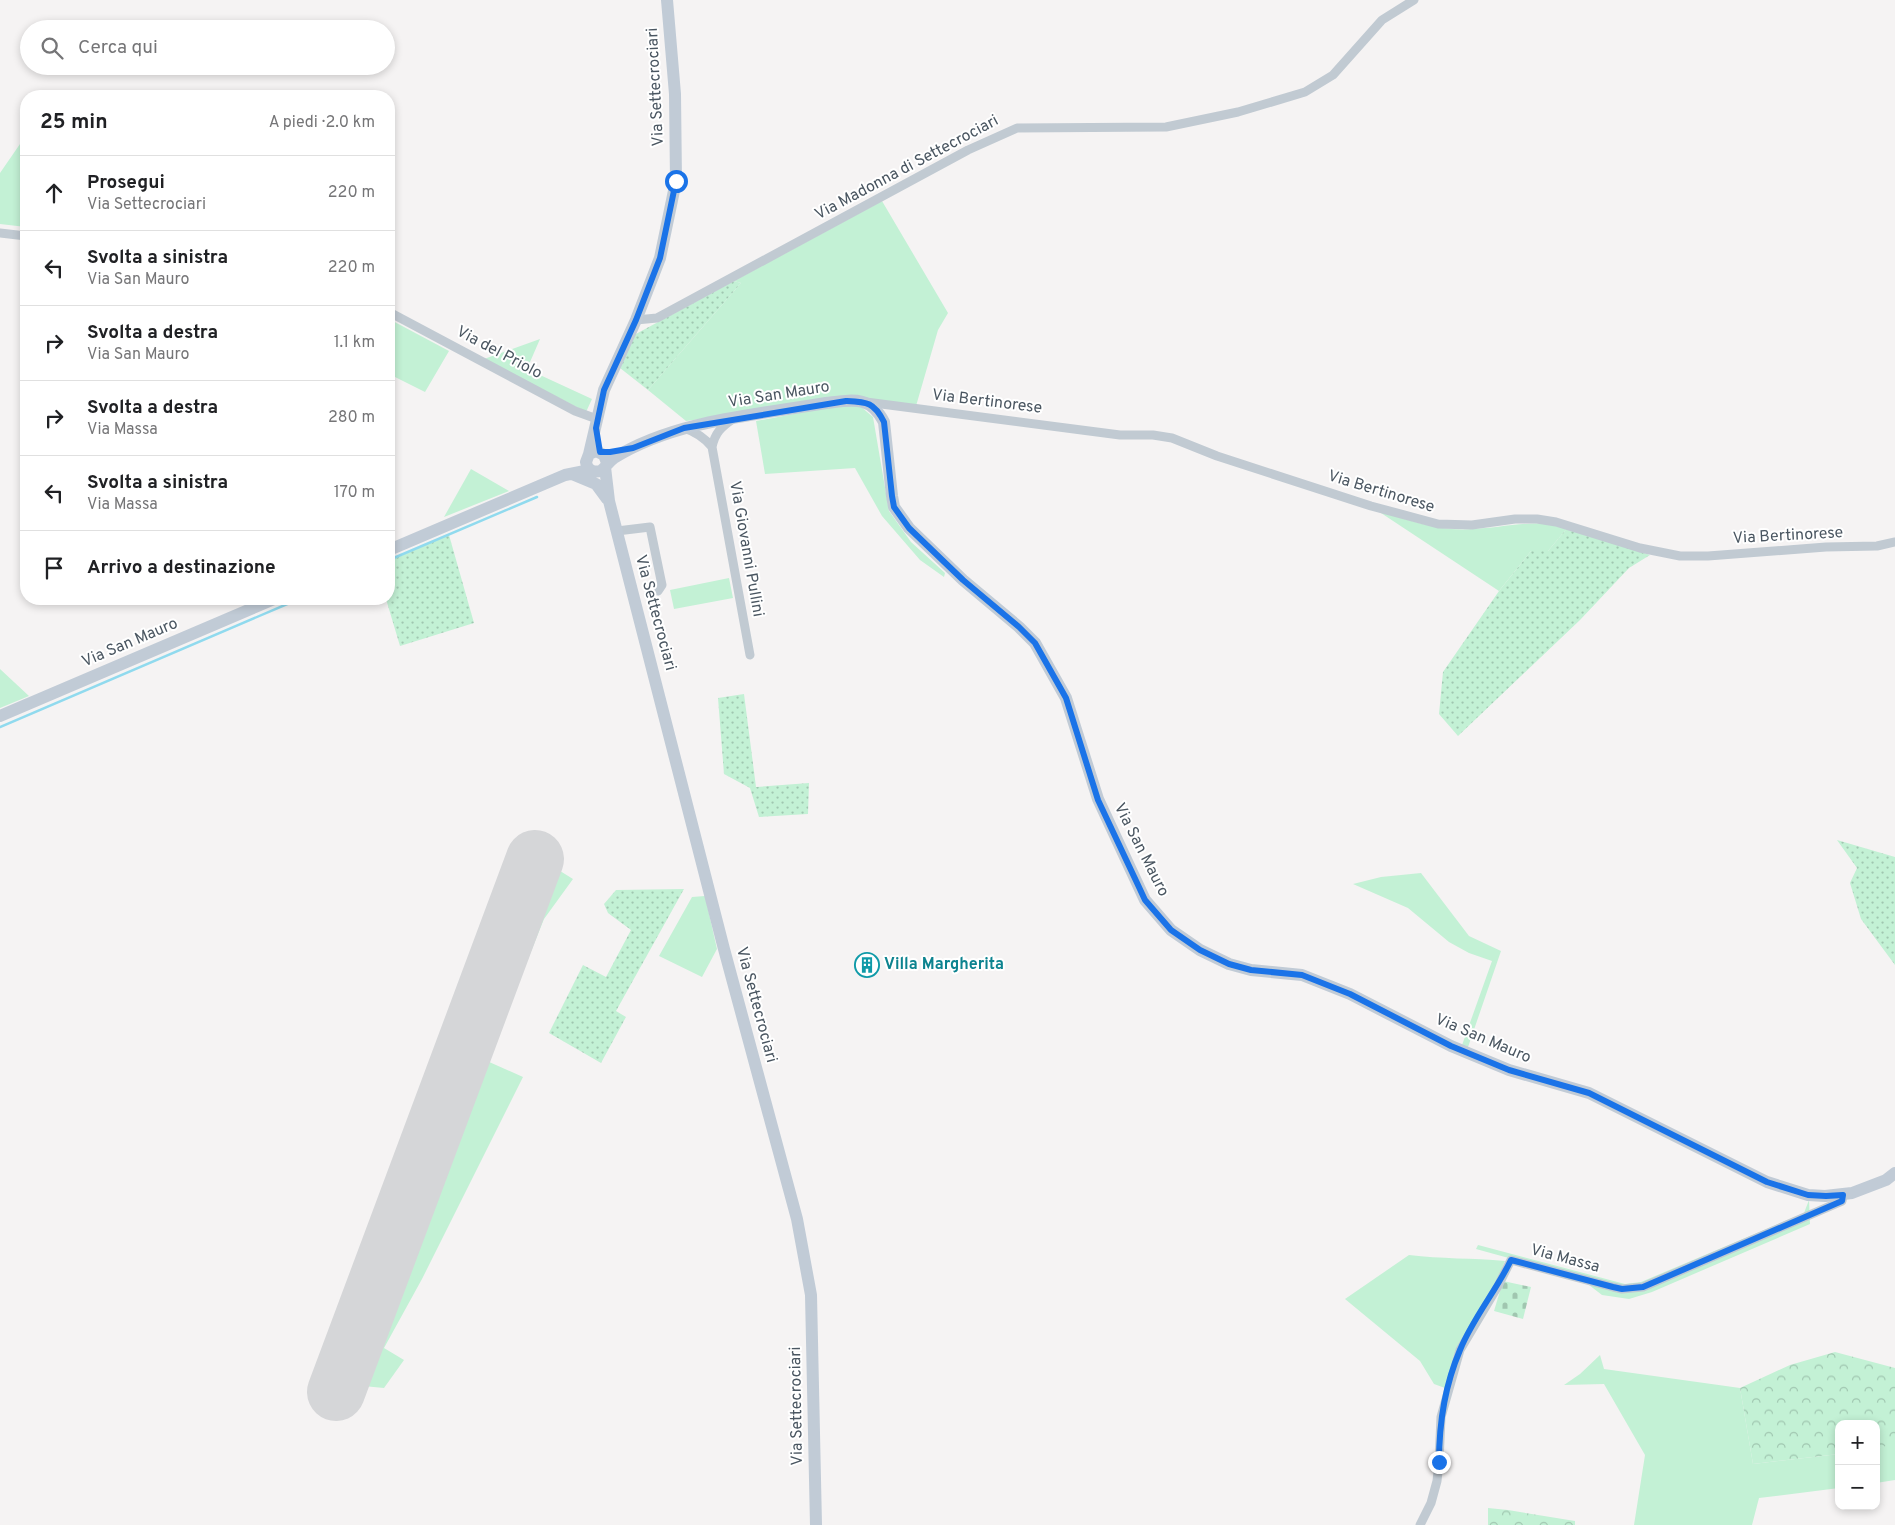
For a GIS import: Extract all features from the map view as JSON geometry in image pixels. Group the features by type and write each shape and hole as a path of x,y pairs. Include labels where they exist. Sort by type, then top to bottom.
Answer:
{"main road":[{"name":"Via Settecrociari","path":"667,0 675,94 676,181 660,258 636,320 604,390 596,424 597,462 617,531 724,949 797,1219 811,1295 816,1525"},
{"name":"Via San Mauro","path":"395,547 568,473 684,428 826,403 846,401 864,402 872,405 879,412 884,422 892,496 894,507 899,516 963,580 1024,632 1035,643 1048,662 1066,698 1098,800 1145,900 1171,930 1200,950 1229,964 1251,970 1302,975 1350,994 1451,1046 1509,1070 1589,1093 1767,1182 1808,1195 1843,1195 1886,1180 1895,1173"},
{"path":"568,473 596,484 609,501"},
{"name":"Via San Mauro","path":"0,716 260,605"}],"street":[{"name":"Via Madonna di Settecrociari","path":"636,320 657,318 968,150 1017,128 1166,127 1238,112 1305,92 1333,75 1382,20 1414,0"},
{"path":"0,233 20,235"},
{"name":"Via del Priolo","path":"395,315 596,424"},
{"name":"Via Bertinorese","path":"864,402 1120,435 1153,435 1172,438 1217,456 1371,506 1438,524 1472,525 1515,519 1537,519 1556,522 1640,548 1680,556 1803,548 1877,546 1895,542"},
{"path":"684,428 711,441 720,428 733,419"},
{"name":"Via Giovanni Pullini","path":"707,424 750,655"},
{"path":"617,531 650,527 662,585 658,591"},
{"name":"Via Massa","path":"1420,1525 1431,1504 1439,1462 1440,1417 1460,1350 1498,1286 1511,1260 1622,1289 1643,1287 1842,1201 1843,1195"}],"green space":[{"path":"20,144 20,226 0,224 0,173"},
{"path":"882,201 948,313 938,330 916,406 857,397 686,421 648,390 741,283 734,281"},
{"path":"734,281 741,283 648,390 620,368 634,335"},
{"path":"395,322 449,351 425,392 395,377"},
{"path":"540,339 527,369 592,399 586,412 484,359"},
{"path":"842,405 860,406 873,417 889,511 911,542 945,573 944,577 920,560 882,516 855,468 765,474 756,421"},
{"path":"471,469 509,491 444,517"},
{"path":"1378,511 1449,529 1473,529 1533,523 1557,524 1568,527 1548,551 1531,551 1499,591"},
{"path":"1568,527 1650,555 1629,568 1580,620 1458,736 1439,714 1443,672 1499,591 1531,551 1548,551"},
{"path":"449,535 474,623 400,646 388,605 395,605 395,558"},
{"path":"729,578 733,598 674,609 670,590"},
{"path":"0,669 29,696 0,708"},
{"path":"744,694 756,787 809,783 808,814 759,817 750,788 724,774 718,698"},
{"path":"1837,840 1895,857 1895,965 1861,919 1850,883 1857,868"},
{"path":"544,861 573,879 544,919 487,1061 523,1077 422,1279 384,1348 404,1360 384,1388 363,1386 356,1395 343,1394 395,1267"},
{"path":"1421,873 1469,936 1501,951 1467,1050 1461,1048 1492,961 1469,953 1449,942 1408,908 1353,884 1381,877"},
{"path":"684,889 616,1011 626,1017 601,1063 549,1033 583,965 606,977 631,930 608,913 604,904 616,890"},
{"path":"705,896 717,949 702,977 659,956 692,897"},
{"path":"1809,1200 1810,1224 1652,1292 1629,1299 1602,1295 1589,1285 1629,1292 1646,1289 1711,1262 1710,1258 1641,1285 1621,1287 1476,1249 1478,1245 1625,1284 1641,1282 1804,1213"},
{"path":"1409,1255 1505,1261 1495,1286 1454,1355 1445,1388 1434,1384 1420,1361 1345,1299"},
{"path":"1503,1281 1531,1287 1523,1319 1494,1311"},
{"path":"1835,1352 1895,1368 1895,1443 1880,1448 1880,1420 1835,1420 1835,1454 1753,1464 1740,1388 1790,1365"},
{"path":"1600,1355 1604,1369 1740,1388 1753,1464 1835,1454 1835,1488 1759,1498 1752,1525 1634,1525 1645,1455 1604,1384 1564,1385 1580,1374"},
{"path":"1895,1442 1895,1480 1880,1482 1880,1448"},
{"path":"1488,1508 1575,1521 1575,1525 1488,1525"}],"waterway":[{"path":"395,557 537,497"},
{"path":"0,727 285,605"}],"runway":[{"path":"336,1392 535,859"}],"place":[{"name":"Villa Margherita","path":"867,965"}],"route":[{"path":"676,181 660,258 636,320 604,390 596,428 600,452 633,448 684,428 733,419 826,403 846,401 864,402 872,405 879,412 884,422 892,496 894,507 899,516 963,580 1019,627 1035,643 1048,662 1066,698 1098,800 1145,900 1171,930 1200,950 1229,964 1251,970 1302,975 1350,994 1451,1046 1509,1070 1589,1093 1767,1182 1808,1195 1843,1195 1842,1201 1643,1287 1622,1289 1511,1260 1498,1286 1473,1325 1460,1350 1440,1417 1439,1462"}]}
